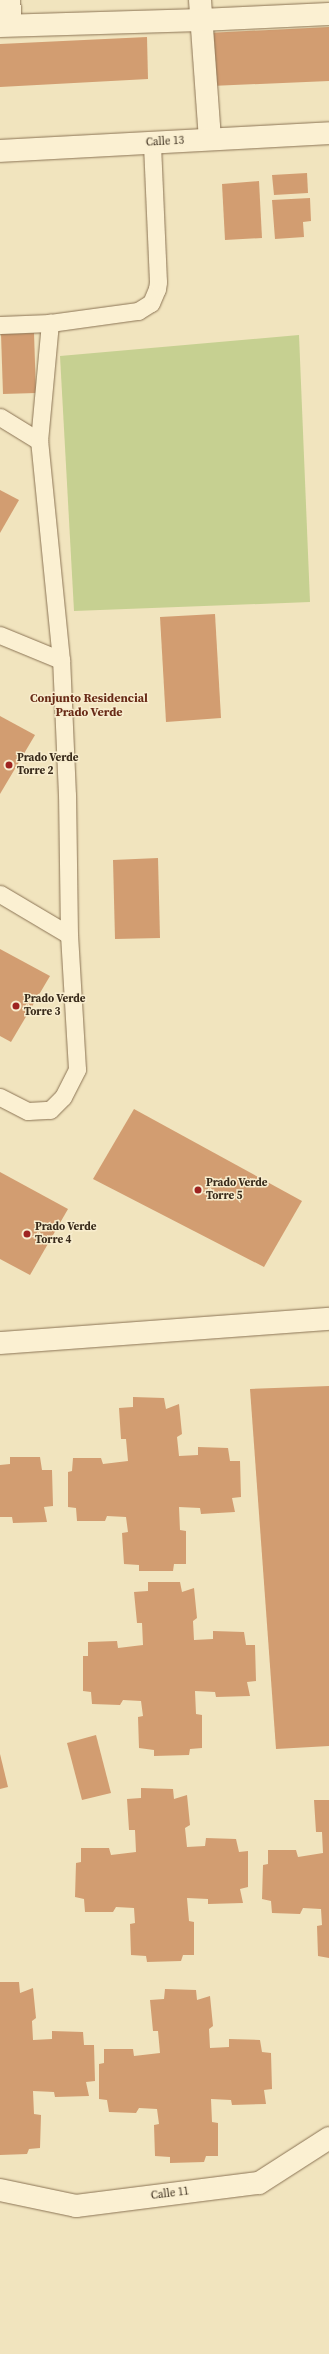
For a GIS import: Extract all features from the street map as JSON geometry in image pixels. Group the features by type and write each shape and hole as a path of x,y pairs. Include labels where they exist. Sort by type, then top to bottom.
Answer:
{"street":[{"path":"9,0 5,25 200,10 329,14"},
{"path":"200,10 210,139"},
{"name":"Calle 13","path":"0,151 329,133"},
{"path":"0,1343 329,1319"},
{"name":"Calle 11","path":"0,2190 76,2206 259,2183 329,2138"}],"lane":[{"path":"0,324 50,323 138,311 145,308 155,296 158,282 152,143"},
{"path":"0,1097 28,1111 50,1110 63,1097 77,1069 69,935 67,795 61,660 39,441 50,323"},
{"path":"0,417 39,441"},
{"path":"0,635 61,660"},
{"path":"0,894 69,935"}],"green space":[{"path":"299,335 310,602 74,611 60,356"}],"building":[{"path":"329,27 329,81 211,86 207,33"},
{"path":"147,37 148,79 0,87 0,44"},
{"path":"307,173 308,193 274,195 272,175"},
{"path":"259,181 262,238 225,240 222,184"},
{"path":"310,198 311,221 303,222 304,237 275,239 272,200"},
{"path":"34,333 36,393 3,394 1,334"},
{"path":"0,490 19,500 0,533"},
{"path":"215,614 221,718 166,722 160,617"},
{"name":"Prado Verde Torre 2","path":"0,716 35,735 0,794"},
{"path":"158,858 160,938 115,939 113,860"},
{"name":"Prado Verde Torre 3","path":"0,949 50,976 11,1042 0,1036"},
{"name":"Prado Verde Torre 5","path":"134,1109 302,1201 264,1267 93,1179"},
{"name":"Prado Verde Torre 4","path":"0,1172 68,1209 30,1275 0,1259"},
{"path":"329,1386 329,1746 276,1749 250,1389"},
{"path":"133,1397 164,1398 166,1409 179,1404 182,1434 177,1437 179,1456 198,1455 198,1447 228,1448 230,1461 240,1461 241,1497 232,1498 235,1512 201,1514 200,1508 179,1507 180,1530 186,1531 186,1564 174,1564 173,1571 139,1571 139,1565 124,1564 122,1533 128,1532 126,1517 107,1516 105,1521 77,1521 76,1508 68,1507 68,1472 72,1471 73,1458 101,1458 103,1464 128,1461 126,1439 121,1439 119,1408 133,1407"},
{"path":"10,1457 40,1457 42,1470 52,1470 53,1506 44,1507 47,1522 13,1523 12,1517 0,1517 0,1465 10,1464"},
{"path":"148,1582 180,1582 182,1592 194,1588 197,1618 193,1621 194,1640 213,1639 213,1631 244,1632 246,1645 255,1645 256,1681 247,1682 250,1696 216,1697 215,1692 195,1691 196,1714 202,1715 202,1748 190,1749 189,1755 154,1756 154,1750 139,1748 138,1717 143,1716 141,1701 123,1700 120,1705 92,1704 91,1692 83,1691 83,1656 88,1656 88,1642 117,1641 118,1648 143,1645 142,1623 137,1623 134,1592 148,1591"},
{"path":"96,1735 111,1793 82,1800 67,1743"},
{"path":"0,1754 8,1787 0,1789"},
{"path":"141,1788 173,1789 174,1799 187,1795 190,1825 185,1828 187,1847 205,1846 206,1838 236,1839 239,1852 248,1851 248,1887 240,1889 243,1903 208,1904 208,1899 187,1898 189,1921 194,1922 194,1955 183,1955 181,1961 147,1962 146,1956 131,1955 130,1924 135,1923 134,1908 116,1907 113,1912 85,1912 84,1899 75,1897 76,1863 81,1862 81,1848 109,1848 111,1855 136,1852 135,1830 129,1830 127,1799 141,1798"},
{"path":"314,1800 329,1800 329,1958 318,1956 317,1926 322,1925 321,1909 303,1908 300,1914 272,1913 271,1901 262,1899 263,1865 268,1864 268,1850 296,1850 298,1857 323,1853 322,1832 316,1832"},
{"path":"0,1982 19,1982 20,1993 33,1988 36,2018 32,2021 33,2040 52,2039 52,2031 83,2032 84,2045 94,2045 95,2081 86,2082 89,2096 55,2097 54,2092 33,2091 34,2114 41,2115 40,2148 29,2149 27,2154 0,2155"},
{"path":"165,1989 196,1990 197,2000 210,1996 213,2026 209,2029 210,2048 229,2047 229,2039 260,2040 262,2052 271,2053 272,2089 264,2090 266,2104 232,2105 231,2100 211,2099 212,2122 218,2123 218,2156 206,2156 204,2162 170,2163 170,2157 155,2156 154,2125 159,2124 157,2109 139,2108 136,2113 109,2112 107,2100 99,2099 99,2064 104,2063 104,2049 133,2049 134,2056 160,2053 158,2031 153,2031 150,2000 164,1999"}],"place":[{"name":"Prado Verde Torre 2","path":"9,765"},
{"name":"Prado Verde Torre 3","path":"16,1006"},
{"name":"Prado Verde Torre 5","path":"198,1190"},
{"name":"Prado Verde Torre 4","path":"27,1234"}],"district":[{"name":"Conjunto Residencial Prado Verde","path":"89,706"}]}
